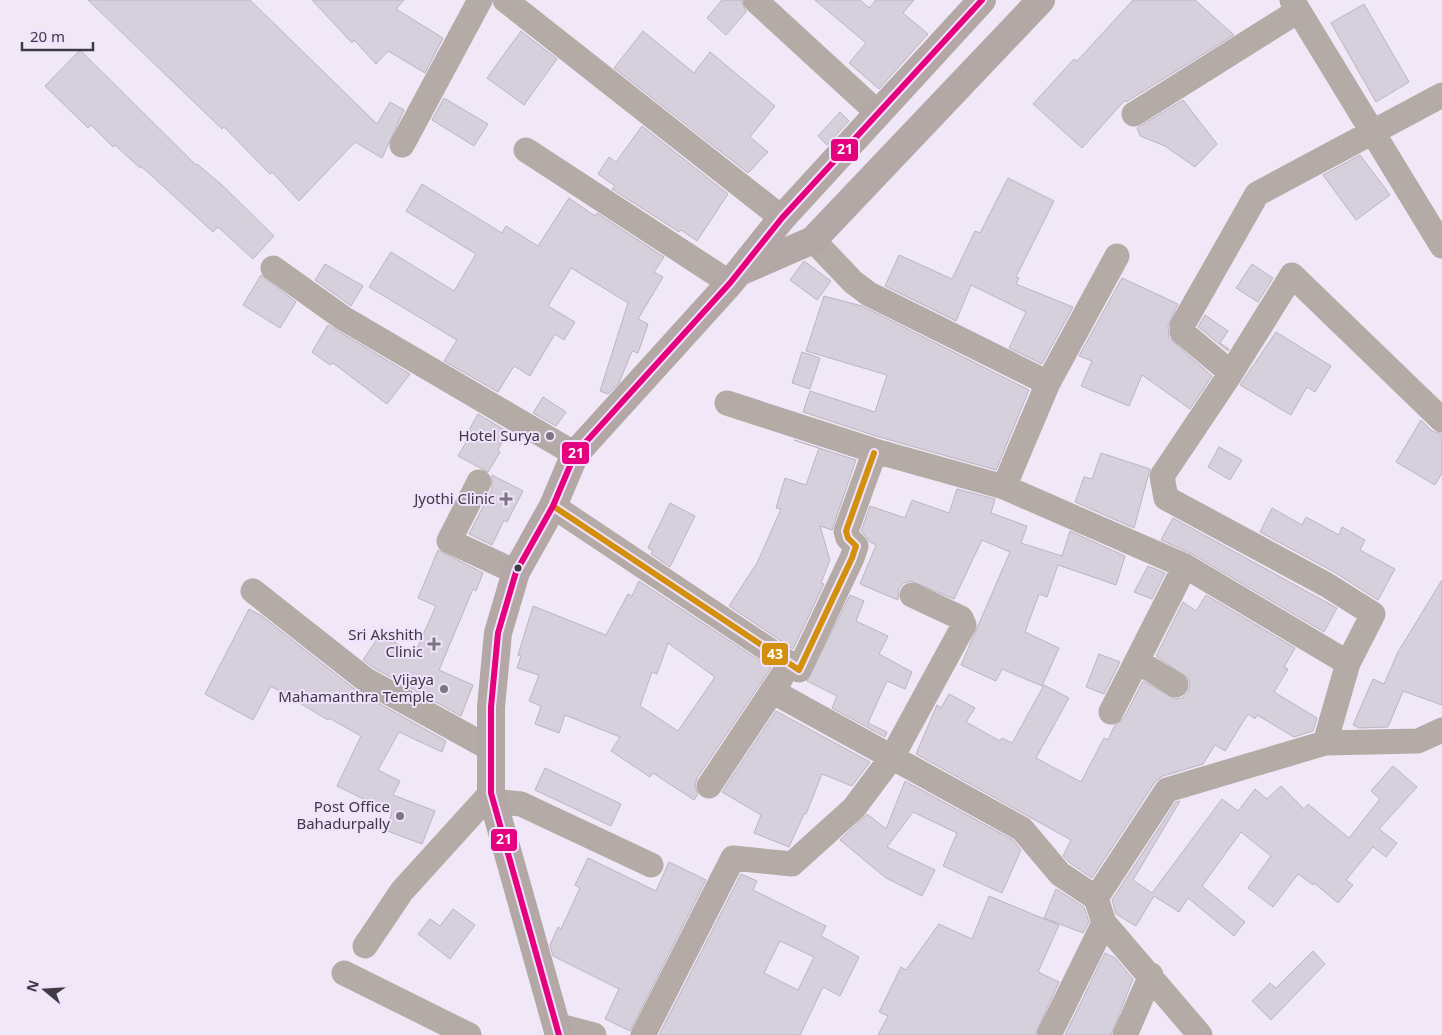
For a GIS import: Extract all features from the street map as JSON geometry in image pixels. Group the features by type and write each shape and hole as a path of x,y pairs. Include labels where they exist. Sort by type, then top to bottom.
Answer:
{"main road":[{"path":"557,1030 492,797 491,707 498,633 516,572 553,506 574,454 734,278 782,218 982,0"},
{"path":"734,278 813,240 1041,0"}],"street":[{"path":"402,144 480,0"},
{"path":"505,0 782,218"},
{"path":"755,0 878,113"},
{"path":"1134,114 1295,5 1442,246"},
{"path":"1231,372 1182,332 1182,326 1257,194 1373,130 1442,95"},
{"path":"526,150 734,278"},
{"path":"813,240 853,282 869,294 1048,383"},
{"path":"1004,487 1048,383 1118,256"},
{"path":"273,268 343,318 574,454"},
{"path":"1325,743 1348,663 1373,614 1327,585 1166,498 1162,476 1292,275 1442,420"},
{"path":"727,403 875,451 1004,487 1185,566 1348,663"},
{"path":"553,506 799,670 852,558 856,546 848,538 846,531 875,451"},
{"path":"478,482 450,540 516,572"},
{"path":"1111,712 1185,566"},
{"path":"253,591 366,680 491,750"},
{"path":"643,1035 733,858 792,864 854,808 892,757 961,634 964,625 961,618 912,596"},
{"path":"1137,661 1176,685"},
{"path":"709,786 772,691 791,666"},
{"path":"772,691 1022,829 1060,874 1096,898 1104,923 1151,975 1200,1035"},
{"path":"1096,898 1167,790 1325,743 1418,741 1442,730"},
{"path":"365,946 402,890 492,797 521,804 652,865"},
{"path":"1048,1035 1104,923"},
{"path":"344,973 470,1035"},
{"path":"1125,1035 1151,975"},
{"path":"557,1030 594,1035"}],"building":[{"path":"88,0 250,0 377,124 390,102 404,110 382,158 355,142 299,201 272,172 270,174 224,127 222,129"},
{"path":"312,0 404,0 396,9 443,38 425,73 388,51 376,64 354,40 352,43"},
{"path":"722,0 741,0 746,12 726,35 707,18"},
{"path":"815,0 860,0 869,8 876,0 914,0 903,13 928,34 879,89 849,63 866,43"},
{"path":"1133,0 1195,0 1234,35 1126,102 1125,100 1082,148 1033,104 1074,59 1077,61"},
{"path":"1364,4 1409,82 1376,102 1331,23"},
{"path":"521,31 557,59 524,105 487,78"},
{"path":"643,31 694,73 710,52 775,106 750,137 768,152 748,173 614,68"},
{"path":"80,50 196,165 222,185 274,236 253,259 218,227 213,232 141,166 140,168 115,145 113,147 91,125 88,128 45,86"},
{"path":"444,98 488,124 474,146 432,120"},
{"path":"1183,100 1217,144 1195,167 1165,146 1140,136 1137,128"},
{"path":"840,112 849,121 827,145 818,136"},
{"path":"642,126 728,194 697,241 681,230 679,232 612,189 615,186 598,174 609,157 616,162"},
{"path":"1360,155 1390,195 1356,220 1323,175"},
{"path":"1008,178 1054,201 1016,277 1019,278 1016,284 1073,307 1042,364 1009,348 1026,312 971,285 956,321 885,286 899,255 952,279 975,231 980,233"},
{"path":"422,184 502,233 506,226 538,246 569,198 595,216 597,213 664,257 654,272 663,277 638,319 648,324 638,353 632,351 619,383 608,394 600,391 628,303 571,268 548,306 575,322 564,340 555,334 530,376 514,366 498,392 444,361 457,340 369,287 391,252 454,291 476,254 406,211"},
{"path":"804,261 831,281 817,300 790,280"},
{"path":"325,264 363,286 351,306 315,280"},
{"path":"1252,264 1273,278 1258,302 1236,288"},
{"path":"261,275 296,302 280,328 243,305"},
{"path":"1122,278 1178,304 1168,326 1169,338 1212,376 1190,409 1142,375 1129,406 1081,386 1092,361 1079,356"},
{"path":"824,296 862,306 1029,390 996,470 879,437 803,412 810,391 875,412 887,375 806,351"},
{"path":"1205,315 1228,331 1220,343 1229,349 1228,351 1198,327"},
{"path":"328,325 410,374 387,404 333,363 330,365 312,352"},
{"path":"1276,332 1331,366 1315,392 1307,387 1291,415 1240,385"},
{"path":"802,352 820,358 810,389 792,383"},
{"path":"543,397 566,412 556,426 533,413"},
{"path":"478,414 508,432 498,450 500,452 488,472 458,456 472,432 469,430"},
{"path":"1421,420 1432,431 1442,434 1442,473 1435,485 1396,462"},
{"path":"1219,447 1242,460 1230,480 1208,467"},
{"path":"819,448 856,460 832,530 820,526 830,560 821,583 824,584 793,649 729,606 757,563 781,509 776,508 785,478 806,485"},
{"path":"1101,453 1150,469 1134,528 1075,502 1084,477 1092,479"},
{"path":"492,475 523,491 507,522 504,520 492,545 469,534 492,489"},
{"path":"957,489 995,499 991,513 1027,526 1021,543 1062,556 1070,531 1125,556 1116,585 1058,565 1047,597 1039,594 1025,632 1059,648 1042,686 1002,669 996,681 961,665 1010,552 982,540 954,599 911,581 904,583 899,588 898,600 860,584 876,545 870,542 861,531 870,506 905,518 912,500 949,513"},
{"path":"670,503 695,516 670,567 651,554 653,551 648,548"},
{"path":"1272,508 1302,525 1306,517 1339,535 1342,527 1365,540 1360,550 1395,569 1378,600 1334,572 1260,532"},
{"path":"1173,518 1337,608 1324,632 1192,554 1161,540"},
{"path":"438,550 483,573 476,591 473,589 439,670 473,685 461,716 363,660 381,633 414,655 436,606 418,598"},
{"path":"1148,566 1165,573 1152,599 1134,592"},
{"path":"1442,580 1442,705 1403,691 1388,727 1359,728 1353,725 1373,679 1384,684 1398,652"},
{"path":"639,581 771,668 697,778 695,786 698,794 694,800 653,773 650,777 611,751 620,737 565,715 559,733 535,724 541,706 529,701 539,675 517,668 521,656 518,655 533,606 606,635 628,594 632,596","holes":["668,643 715,677 678,731 640,706 652,672 657,674"]},
{"path":"850,595 864,601 856,621 888,636 879,654 912,672 905,689 887,681 868,723 887,732 885,737 832,708 837,696 807,681"},
{"path":"1206,595 1295,648 1284,667 1288,669 1274,692 1317,718 1313,731 1294,737 1257,715 1255,719 1248,714 1225,751 1215,745 1203,764 1163,776 1155,782 1092,878 1063,856 1071,840 916,754 937,705 941,708 949,694 975,708 966,722 1000,741 1002,738 1012,743 1044,685 1069,698 1036,758 1081,782 1104,738 1108,740 1115,725 1124,718 1143,681 1175,699 1182,698 1188,693 1190,685 1188,678 1156,656 1183,602 1196,611"},
{"path":"249,609 262,616 357,691 446,741 442,752 399,732 378,770 400,781 393,795 435,811 422,844 385,830 392,813 337,786 361,736 329,718 328,720 271,686 253,720 205,694"},
{"path":"1099,654 1120,662 1104,694 1086,687"},
{"path":"776,711 870,762 852,786 822,774 806,814 804,814 789,847 754,833 761,815 722,792"},
{"path":"1393,766 1417,787 1379,829 1397,843 1386,857 1373,847 1346,880 1353,885 1338,903 1314,883 1313,885 1298,874 1273,907 1248,888 1271,856 1241,832 1202,886 1245,922 1234,936 1188,898 1179,912 1154,896 1136,926 1116,914 1112,900 1176,802 1180,801 1133,880 1152,893 1222,799 1238,811 1255,789 1267,799 1281,786 1304,809 1308,804 1349,838 1380,799 1371,791"},
{"path":"545,768 621,804 611,826 535,790"},
{"path":"905,781 1013,840 1021,850 1002,893 943,866 957,833 913,812 887,847 935,870 922,896 886,878 840,840 867,814 886,829"},
{"path":"588,858 656,891 669,862 706,880 630,1031 605,1019 619,989 553,956 550,945 558,927 561,929 580,888 575,885"},
{"path":"741,874 757,881 753,890 826,926 821,936 859,957 840,996 823,987 800,1035 659,1035","holes":["780,941 814,957 798,990 764,973"]},
{"path":"1056,889 1084,907 1089,922 1083,933 1044,918"},
{"path":"989,896 1059,925 1038,972 1059,982 1035,1035 878,1035 888,1016 879,1012 901,967 906,970 939,924 972,939"},
{"path":"453,909 475,925 450,959 418,934 430,919 440,926"},
{"path":"1313,951 1325,964 1271,1020 1252,1001 1270,983 1276,988"},
{"path":"1105,953 1115,958 1133,979 1111,1035 1065,1035"}],"transit line":[{"name":"21","path":"559,1035 491,793 491,707 498,633 516,572 553,506 575,454 730,283 782,218 982,0"},
{"name":"43","path":"553,506 799,670 852,558 856,546 848,538 846,531 874,453"}],"place":[{"name":"Hotel Surya","path":"550,436"},
{"name":"Jyothi Clinic","path":"506,499"},
{"name":"Sri Akshith Clinic","path":"434,644"},
{"name":"Vijaya Mahamanthra Temple","path":"444,689"},
{"name":"Post Office Bahadurpally","path":"400,816"}]}
